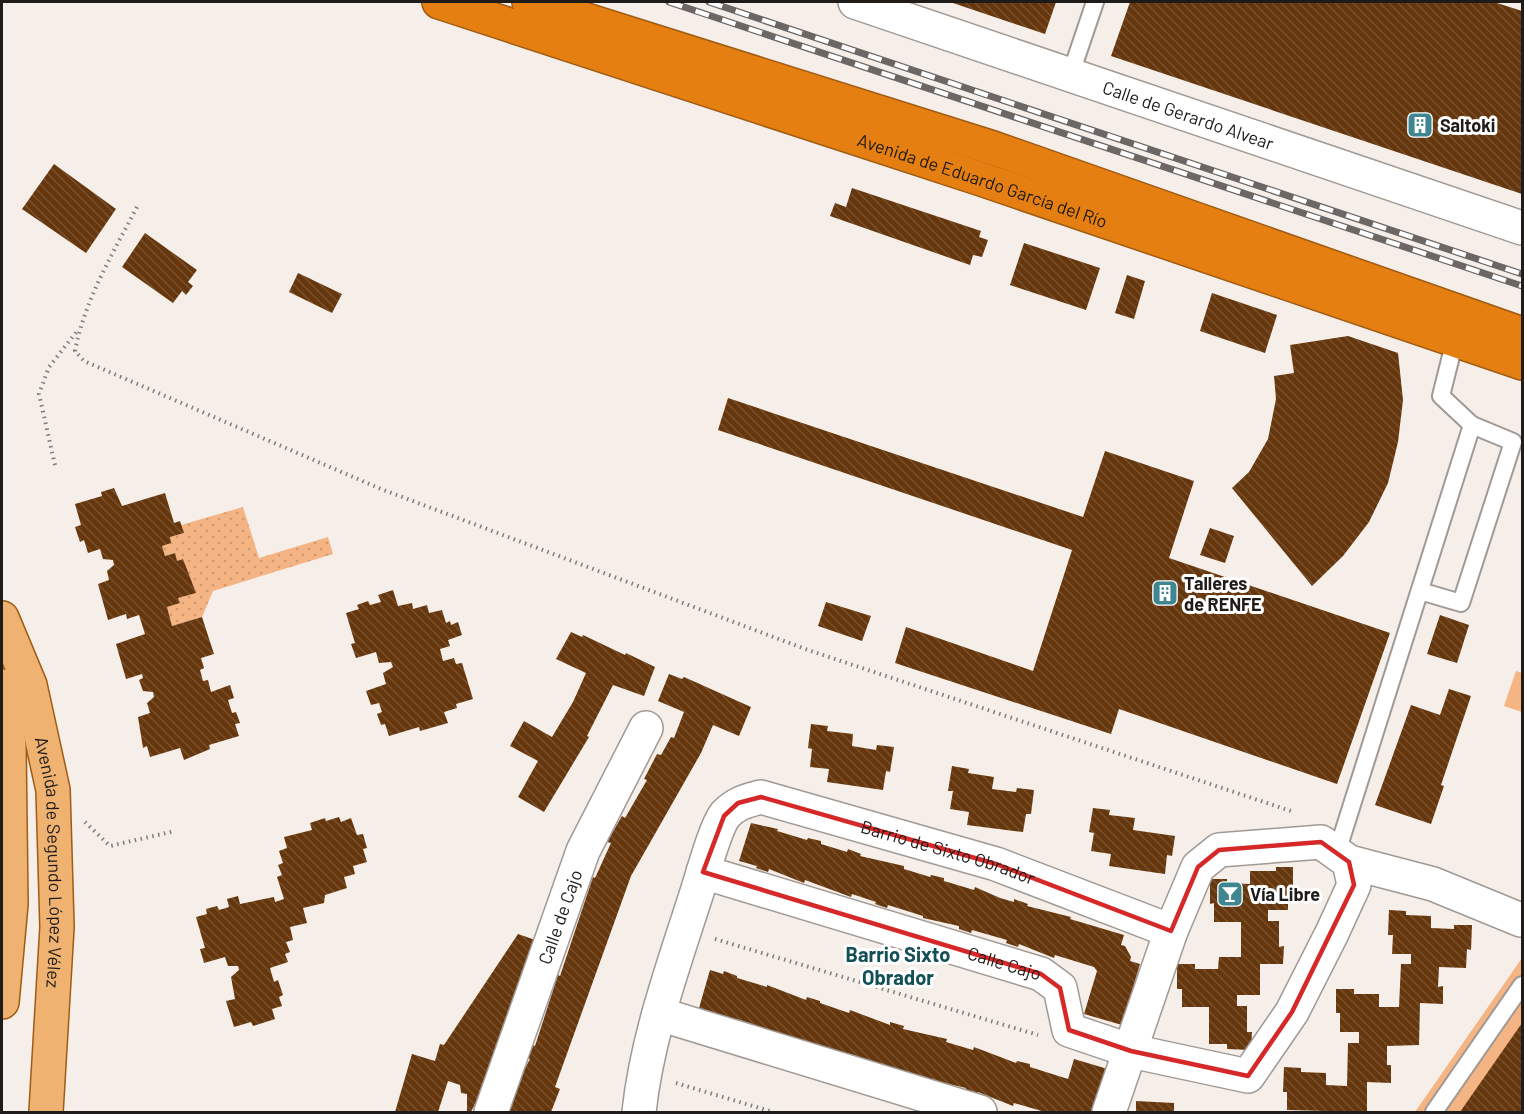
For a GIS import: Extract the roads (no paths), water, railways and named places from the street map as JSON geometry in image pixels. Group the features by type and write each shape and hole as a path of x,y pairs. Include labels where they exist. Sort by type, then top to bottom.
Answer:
{"highway":[{"name":"Avenida de Eduardo García del Río","path":"439,2 993,182 1522,363"},
{"name":"Avenida de Eduardo García del Río","path":"529,2 993,148 1522,334"}],"main road":[{"name":"Avenida de Segundo López Vélez","path":"2,618 30,686 53,790 57,927 46,1113"},
{"name":"Avenida de Segundo López Vélez","path":"2,686 9,744 11,904 2,1002"}],"street":[{"name":"Calle de Gerardo Alvear","path":"855,2 1522,228"},
{"name":"Calle de Cajo","path":"490,1113 583,852 646,728"},
{"name":"Barrio de Sixto Obrador","path":"703,872 724,816 738,802 761,797 996,864 1171,931"},
{"path":"1109,1113 1171,931 1198,867 1219,850 1336,852 1433,884 1521,920"},
{"path":"1131,1051 1248,1076 1292,1012 1354,885 1336,852"},
{"path":"639,1113 643,1073 703,872"},
{"name":"Calle Cajo","path":"703,872 1041,974 1060,988 1069,1029 1131,1051"},
{"path":"659,1014 980,1113"}],"lane":[{"path":"1070,76 1095,2"},
{"path":"1420,591 1461,603 1514,442 1472,426 1441,396 1455,340"},
{"path":"1336,852 1472,426"},
{"path":"1434,1113 1522,985"}],"railway":[{"path":"669,2 1522,286"},
{"path":"709,2 1522,274"}],"place":[{"name":"Saltoki","path":"1420,125"},
{"name":"Talleres de RENFE","path":"1165,593"},
{"name":"Vía Libre","path":"1230,894"}],"district":[{"name":"Barrio Sixto Obrador","path":"898,966"}]}
